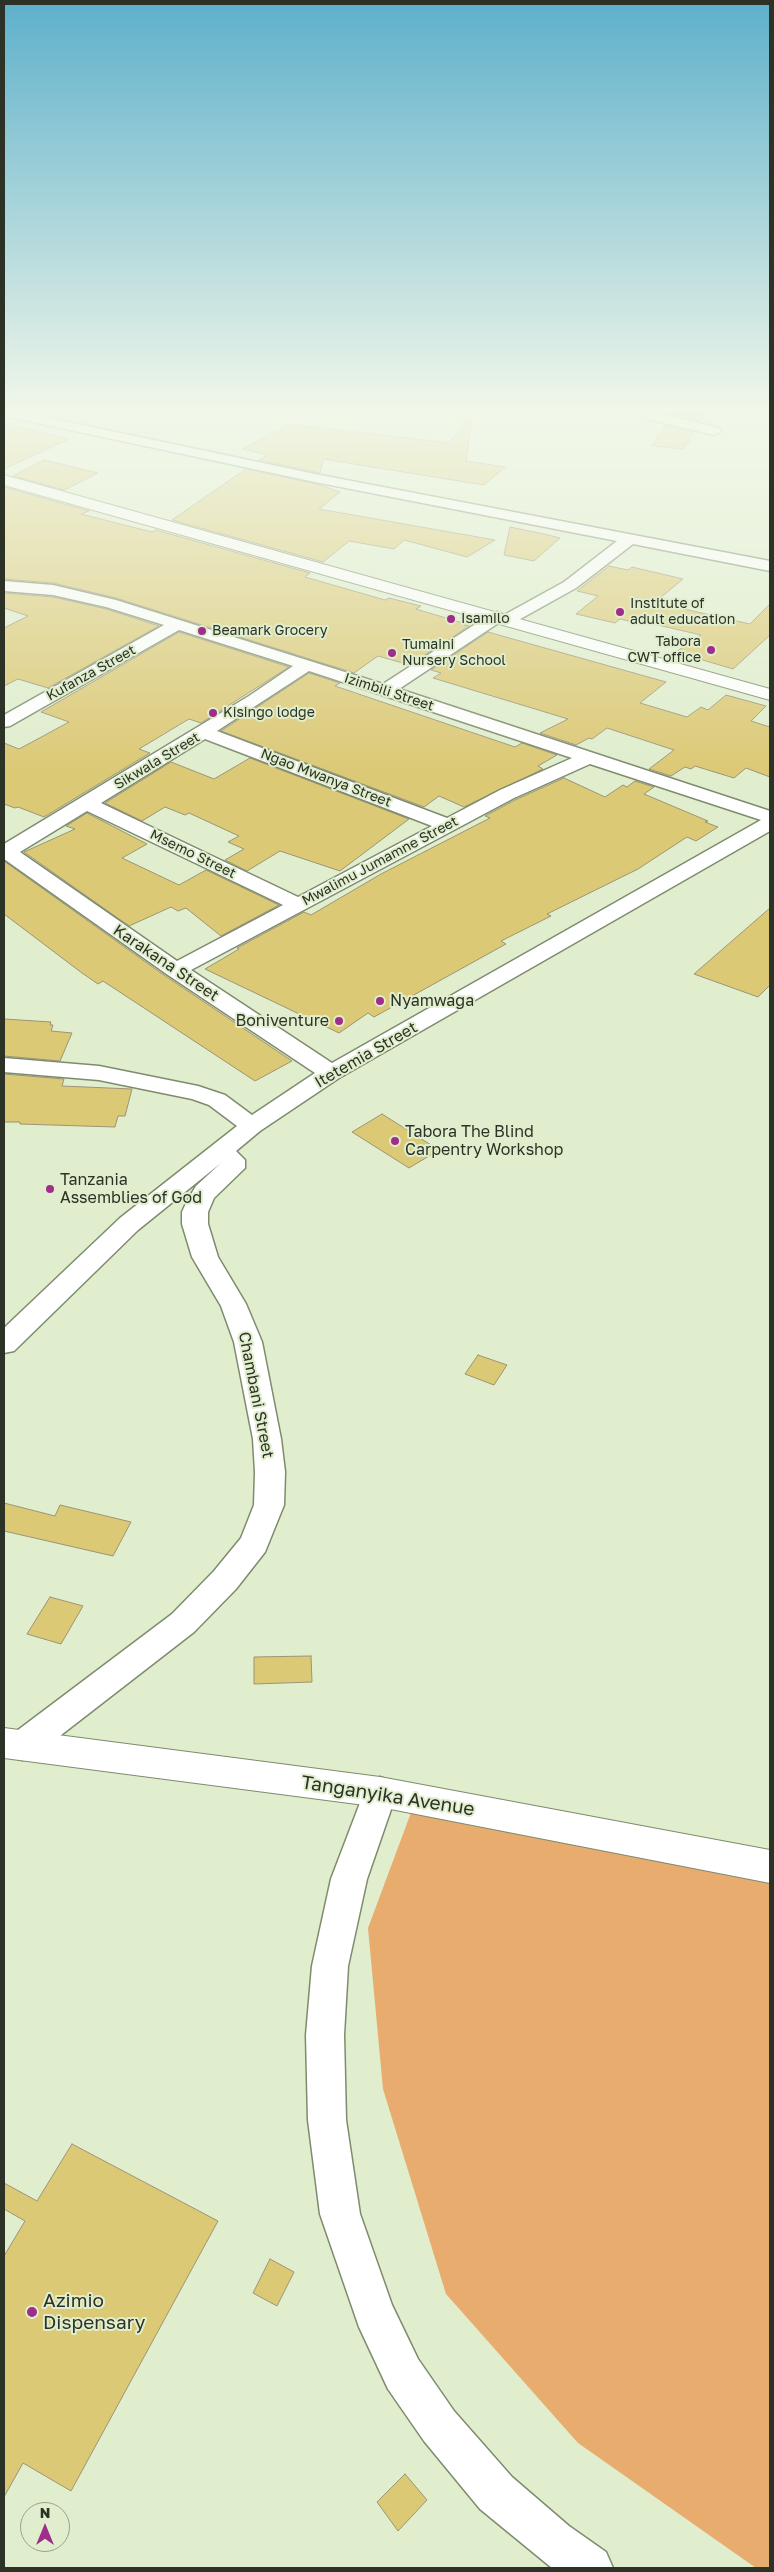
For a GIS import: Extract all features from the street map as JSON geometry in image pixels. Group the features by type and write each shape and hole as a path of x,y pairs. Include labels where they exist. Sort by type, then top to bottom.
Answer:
{"main road":[{"path":"192,532 770,695"},
{"name":"Tanganyika Avenue","path":"13,1744 380,1792 770,1867"}],"street":[{"path":"600,532 770,566"},
{"path":"385,690 502,618 570,585 631,538"},
{"name":"Izimbili Street","path":"4,586 34,588 79,595 178,624 770,817"},
{"path":"4,604 34,588"},
{"name":"Kufanza Street","path":"4,722 178,624"},
{"name":"Sikwala Street","path":"5,851 88,804 305,666"},
{"name":"Ngao Mwanya Street","path":"204,732 448,825"},
{"name":"Mwalimu Jumamne Street","path":"176,970 448,825 588,758"},
{"name":"Msemo Street","path":"88,804 297,904"},
{"name":"Itetemia Street","path":"4,1344 129,1224 218,1151 252,1126 331,1073 770,823"},
{"name":"Karakana Street","path":"5,851 176,970 331,1073"},
{"path":"4,1065 99,1074 189,1091 217,1100 252,1126"},
{"name":"Chambani Street","path":"13,1744 183,1623 225,1580 254,1544 269,1505 270,1472 267,1439 248,1342 234,1304 221,1287 205,1256 195,1224 195,1212 205,1192 233,1168 233,1160 218,1151"},
{"path":"380,1792 349,1879 330,1966 325,2035 327,2110 340,2214 374,2312 403,2374 439,2426 496,2493 553,2542 590,2568"}],"shaded area":[{"path":"412,1810 770,1868 770,2568 756,2568 578,2443 446,2294 383,2089 368,1928"}],"building":[{"path":"4,532 163,532 310,573 305,577 385,600 389,598 421,606 416,609 469,626 410,665 378,656 354,673 116,598 53,583 4,579"},
{"path":"215,532 450,532 495,540 467,557 404,540 394,549 349,541 323,562"},
{"path":"509,532 534,532 560,538 534,561 504,555"},
{"path":"609,566 628,570 632,567 683,579 660,598 684,604 680,608 750,624 770,604 770,635 733,669 676,652 701,635 636,620 633,622 620,619 615,623 576,614 598,596 577,591"},
{"path":"4,593 53,597 106,609 159,626 48,688 18,679 4,686 4,628 28,616 4,608"},
{"path":"179,632 289,667 201,723 189,719 139,749 150,753 44,817 4,804 4,743 19,749 69,722 41,712"},
{"path":"488,632 666,682 640,703 687,717 701,707 708,710 726,695 766,706 751,721 770,727 770,777 746,768 734,778 695,766 691,769 685,767 671,776 649,769 674,750 607,728 592,739 589,738 576,745 540,733 568,719 433,678 441,673 431,670"},
{"path":"309,673 340,683 335,686 515,747 522,743 557,755 538,766 543,769 464,807 439,796 424,807 221,731"},
{"path":"250,758 409,819 340,871 280,851 247,871 225,860 244,849 228,842 239,836 189,813 185,815 165,807 142,821 105,803 171,762 214,779"},
{"path":"564,778 605,797 623,785 627,787 635,781 654,787 644,794 718,827 696,841 687,837 638,869 547,914 551,916 501,941 506,944 374,1017 368,1013 339,1033 205,969 239,949 237,948 304,912 311,915 381,874 490,818 485,816"},
{"path":"87,813 147,844 122,858 179,885 206,870 279,905 221,936 186,908 178,911 171,907 129,926 24,852 75,829 66,826"},
{"path":"4,861 161,973 292,1061 255,1081 103,981 98,984 82,973 4,914"},
{"path":"770,908 770,985 758,997 694,974"},
{"path":"4,1019 51,1022 50,1025 53,1025 51,1031 72,1033 60,1061 4,1056"},
{"path":"4,1074 64,1079 62,1086 132,1089 125,1116 118,1116 115,1127 20,1124 20,1122 4,1122"},
{"name":"Tabora The Blind Carpentry Workshop","path":"382,1114 439,1150 409,1168 352,1132"},
{"path":"478,1355 507,1365 494,1385 465,1374"},
{"path":"4,1503 55,1516 60,1505 131,1522 113,1556 4,1531"},
{"path":"50,1597 83,1606 61,1644 27,1634"},
{"path":"311,1656 312,1682 254,1684 254,1657"},
{"path":"72,2144 218,2221 71,2491 23,2463 4,2497 4,2256 25,2221 4,2209 4,2183 37,2201"},
{"path":"270,2259 294,2272 277,2306 253,2293"},
{"path":"405,2474 427,2500 398,2531 377,2502"}],"place":[{"name":"Institute of adult education","path":"620,612"},
{"name":"Isamilo","path":"451,619"},
{"name":"Beamark Grocery","path":"202,631"},
{"name":"Tabora CWT office","path":"711,650"},
{"name":"Tumaini Nursery School","path":"392,653"},
{"name":"Kisingo lodge","path":"213,713"},
{"name":"Nyamwaga","path":"380,1001"},
{"name":"Boniventure","path":"339,1021"},
{"name":"Tabora The Blind Carpentry Workshop","path":"395,1141"},
{"name":"Tanzania Assemblies of God","path":"50,1189"},
{"name":"Azimio Dispensary","path":"32,2312"}]}
